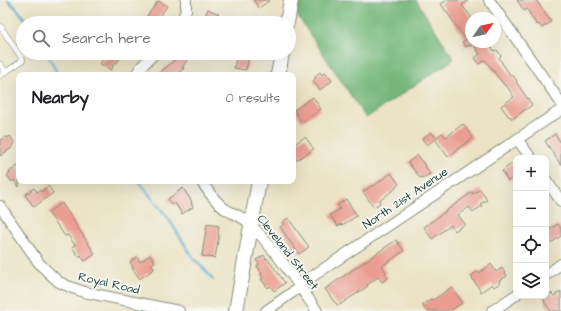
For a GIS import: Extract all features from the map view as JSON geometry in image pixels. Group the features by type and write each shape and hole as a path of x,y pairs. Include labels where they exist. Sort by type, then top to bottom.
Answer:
{"main road":[{"path":"288,16 291,0"},
{"path":"279,72 281,60"},
{"path":"236,311 258,184"}],"street":[{"path":"184,16 186,10 186,0"},
{"path":"489,0 561,103"},
{"path":"138,72 140,67 148,60"},
{"name":"North 21st Avenue","path":"266,311 300,287 307,280 561,110"},
{"path":"517,139 529,155"},
{"name":"Cleveland Street","path":"203,184 221,206 241,217 251,225 273,250 317,311"},
{"path":"549,184 561,201"},
{"name":"Royal Road","path":"0,206 44,269 59,282 73,289 84,292 179,311"},
{"path":"549,272 561,264"},
{"path":"492,311 513,297"}],"lane":[{"path":"0,26 16,50"},
{"path":"0,76 23,60"},
{"path":"0,64 6,72"}],"green space":[{"path":"299,0 416,0 454,59 366,118 297,15"}],"building":[{"path":"253,0 270,0 259,8"},
{"path":"447,0 469,0 462,5 467,12 465,12 465,39 441,4"},
{"path":"517,0 536,0 551,22 542,28 539,24 537,25 527,9 524,11"},
{"path":"158,1 167,6 160,16 147,16"},
{"path":"208,9 219,14 218,16 205,16"},
{"path":"476,48 492,48 494,51 497,50 501,56 499,58 502,63 511,76 512,74 517,81 516,82 532,105 512,119 510,116 509,117 501,106 514,97 485,60 479,64 475,58 480,54"},
{"path":"102,60 119,60 117,63 115,62 111,70 100,64"},
{"path":"174,60 188,60 182,67 184,68 179,72 160,72"},
{"path":"236,60 248,60 246,70 234,68"},
{"path":"320,72 322,75 325,72 332,81 320,90 313,81 316,78 315,76"},
{"path":"313,97 321,109 302,122 296,113 296,109"},
{"path":"463,124 473,138 448,157 435,139 427,145 422,139 431,132 436,138 442,133 446,137"},
{"path":"555,134 561,143 561,165 545,141"},
{"path":"6,136 7,138 10,136 15,143 12,145 13,147 0,156 0,141"},
{"path":"305,137 314,149 296,160 296,143"},
{"path":"418,155 430,174 423,178 420,178 408,162"},
{"path":"513,163 513,178 508,181 502,171"},
{"path":"16,167 16,183 14,180 12,182 7,175 10,174 9,172"},
{"path":"391,173 399,184 374,207 363,192 373,185 374,186"},
{"path":"48,186 53,193 34,207 25,195 34,188 37,192 40,190 41,192"},
{"path":"183,188 192,202 193,207 182,214 175,203 172,205 168,199"},
{"path":"480,189 487,200 480,204 482,206 473,212 469,207 458,215 465,224 455,231 451,225 432,239 424,227 472,192 473,194"},
{"path":"346,199 357,216 338,226 330,215 340,209 338,205"},
{"path":"62,203 95,254 85,261 81,255 79,257 72,247 75,245 68,235 65,236 48,212"},
{"path":"288,218 309,247 299,254 280,227 284,224 282,222"},
{"path":"207,224 219,226 215,258 202,256"},
{"path":"558,224 561,228 561,236 551,243 549,240 549,230"},
{"path":"396,240 404,251 382,266 388,278 382,282 378,277 367,285 368,286 338,306 325,289"},
{"path":"150,255 155,262 151,264 154,269 140,279 132,268 133,267 130,262 137,257 140,262"},
{"path":"264,255 285,283 274,291 270,286 268,288 261,279 263,278 262,273 257,266 259,264 256,260"},
{"path":"491,264 496,272 502,268 507,276 499,281 500,283 494,287 492,284 481,292 471,276 478,271 479,273"},
{"path":"452,287 462,303 450,311 427,311 422,305 431,299 433,300"},
{"path":"561,291 561,311 551,311 544,302 544,299 549,299 549,294 551,293 554,296"}],"waterway":[{"path":"8,0 22,16"},
{"path":"50,60 56,72"},
{"path":"141,184 168,218 194,259 213,280"}]}
